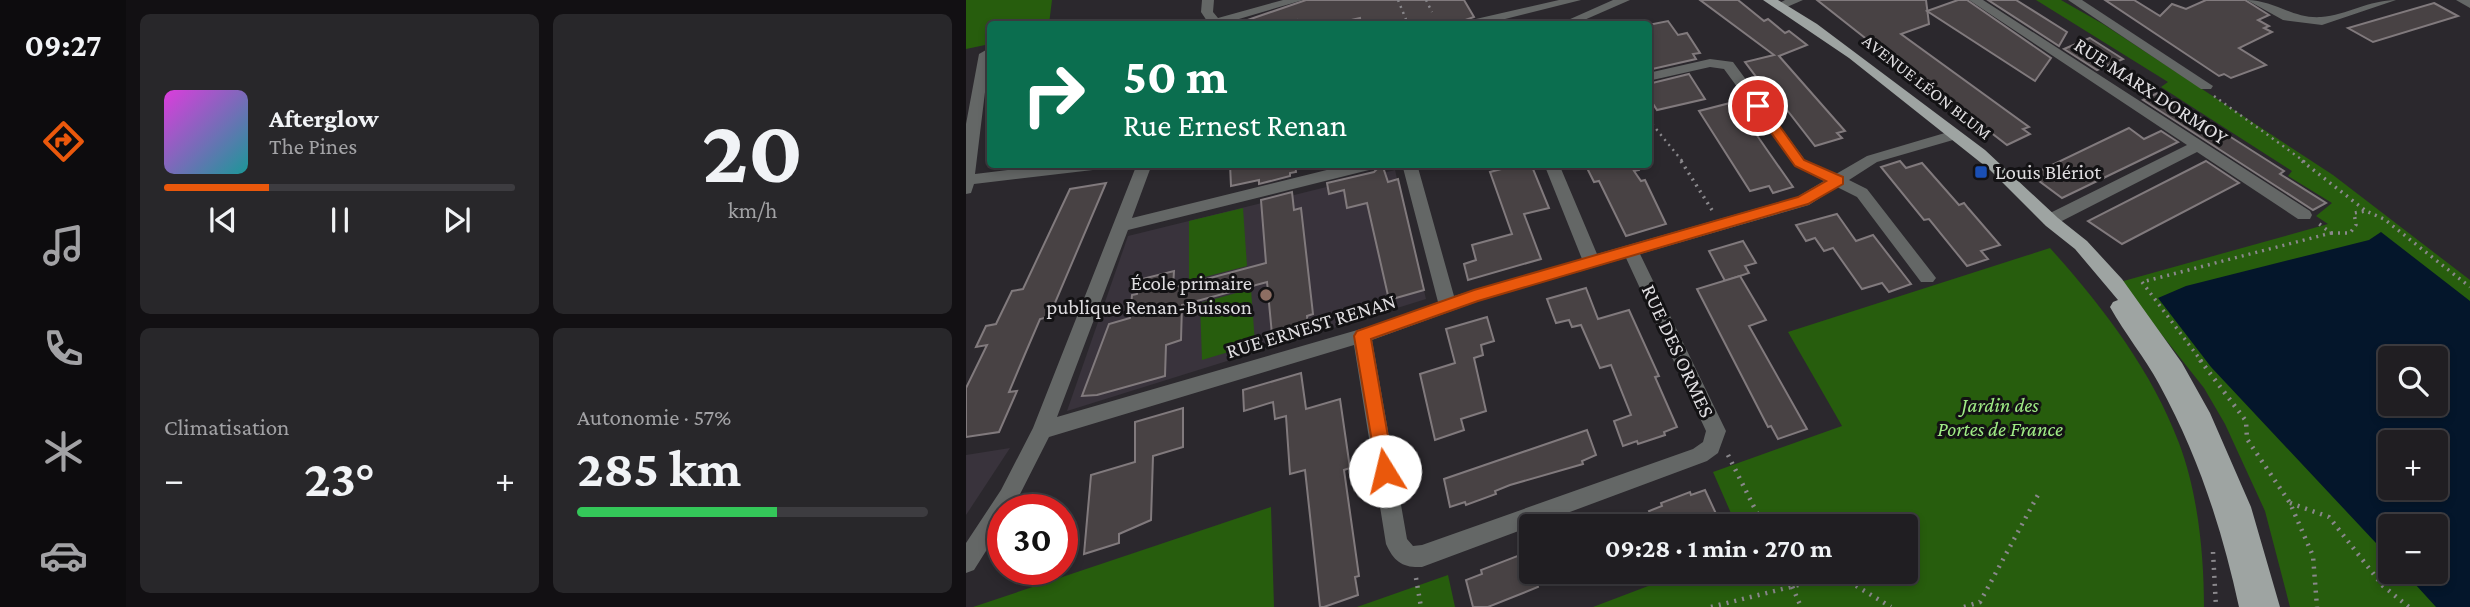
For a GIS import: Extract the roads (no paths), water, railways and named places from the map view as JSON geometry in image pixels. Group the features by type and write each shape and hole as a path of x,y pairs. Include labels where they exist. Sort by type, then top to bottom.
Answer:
{"main road":[{"name":"AVENUE LÉON BLUM","path":"1774,3 1853,55 1997,168 2050,220 2079,243 2117,285 2156,337 2186,386 2236,491 2258,559 2269,607"},
{"name":"AVENUE LÉON BLUM","path":"2050,220 2064,242 2096,277 2133,326 2185,411 2220,493 2250,607"}],"street":[{"path":"1208,0 1206,12 1211,21"},
{"path":"1219,21 1297,0"},
{"path":"1495,21 1575,0"},
{"path":"1573,21 1624,0"},
{"path":"1774,3 1797,0"},
{"name":"RUE MARX DORMOY","path":"1975,0 2196,147 2304,215"},
{"path":"2074,0 2206,86"},
{"path":"2253,0 2287,17 2322,21 2390,0"},
{"path":"2462,0 2470,4"},
{"path":"1601,10 1609,21"},
{"path":"986,54 970,117 967,184 1077,168"},
{"path":"1652,76 1710,63 1728,65 1800,163 1856,189 1867,198 1927,278"},
{"name":"RUE ERNEST RENAN","path":"1042,430 1362,336 1448,306 1630,250 1803,201 1872,159 1955,135"},
{"path":"2050,220 2196,147"},
{"path":"966,562 1008,497 1042,430 1143,168"},
{"path":"1121,226 1357,168"},
{"path":"1410,168 1448,306"},
{"path":"1553,168 1592,262"},
{"name":"RUE DES ORMES","path":"1362,336 1397,544 1403,554 1413,558 1700,455 1711,447 1716,431 1630,250"}],"water":[{"path":"2381,232 2470,301 2470,607 2436,607 2415,584 2448,584 2448,514 2378,514 2378,545 2211,367 2158,298 2186,286 2369,240"}],"place":[{"name":"Louis Blériot","path":"1981,172"},
{"name":"École primaire publique Renan-Buisson","path":"1266,295"}],"park label":[{"name":"Jardin des Portes de France","path":"2000,417"}]}
